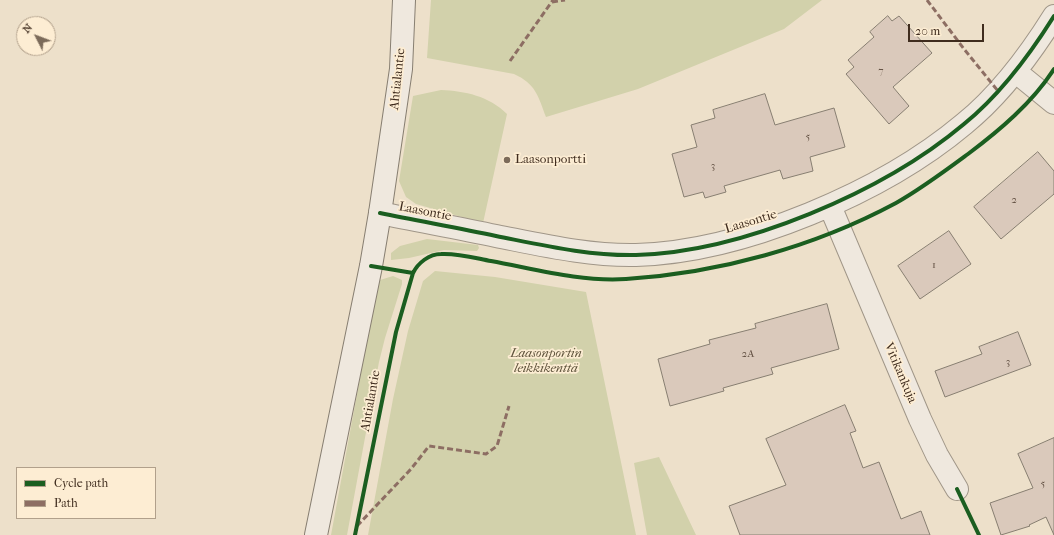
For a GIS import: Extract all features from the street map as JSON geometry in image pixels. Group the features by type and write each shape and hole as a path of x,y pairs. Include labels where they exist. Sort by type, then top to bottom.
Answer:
{"street":[{"name":"Ahtialantie","path":"316,535 371,266 380,213 401,69 404,0"},
{"name":"Laasontie","path":"380,213 543,246 588,252 636,255 682,250 730,239 830,206 926,154 965,124 1016,72 1054,16"},
{"path":"1016,72 1054,103"},
{"name":"Vitikankuja","path":"830,206 923,425 937,455 956,489"}],"green space":[{"path":"431,0 822,0 784,29 638,89 546,117 532,86 514,74 427,58"},
{"path":"441,90 468,93 485,99 507,114 483,223 416,204 406,197 399,181 413,96"},
{"path":"427,239 478,245 479,248 477,251 444,250 409,258 391,260 391,253 400,246"},
{"name":"Laasonportin leikkikenttä","path":"435,271 495,277 586,292 636,535 368,535 393,399 408,331 423,281"},
{"path":"393,276 402,280 402,284 379,362 347,535 331,535 377,286 380,280"},
{"path":"659,457 696,535 647,535 634,463"}],"building":[{"path":"888,16 892,21 899,16 932,53 893,87 909,106 889,124 846,74 854,67 848,60 874,37 870,32"},
{"path":"765,94 775,125 834,108 845,147 810,157 813,171 783,179 780,170 724,186 726,192 705,198 703,192 684,197 672,154 697,147 691,125 715,118 713,110"},
{"path":"1038,152 1054,171 1054,194 1001,239 974,207"},
{"path":"949,231 971,264 920,299 898,266"},
{"path":"827,304 839,349 771,368 773,374 723,388 724,391 670,406 658,359 710,344 709,340 756,328 755,324"},
{"path":"1018,332 1031,365 945,397 935,371 982,354 979,347"},
{"path":"845,405 856,431 850,433 863,468 879,462 901,519 921,511 930,535 740,535 729,506 786,485 766,439"},
{"path":"1054,438 1054,535 1046,517 1029,525 1030,526 1001,535 990,503 1033,488 1018,454"}],"marked path":[{"path":"510,61 553,0"},
{"path":"552,2 565,0"},
{"path":"927,0 998,91"},
{"path":"357,526 411,469 429,446 486,454 497,446 509,406"}],"cycle path":[{"path":"380,213 548,246 601,254 636,255 677,251 721,243 765,230 810,214 853,195 894,173 931,149 964,124 990,100 1014,74 1035,46 1054,16"},
{"path":"371,266 413,273 428,257 437,254 454,254 575,277 592,279 626,279 696,271 765,255 832,233 865,219 915,192 968,154 1003,126 1026,105 1054,69"},
{"path":"355,535 396,332 413,273"},
{"path":"957,489 979,535"}],"place":[{"name":"Laasonportti","path":"507,160"}]}
